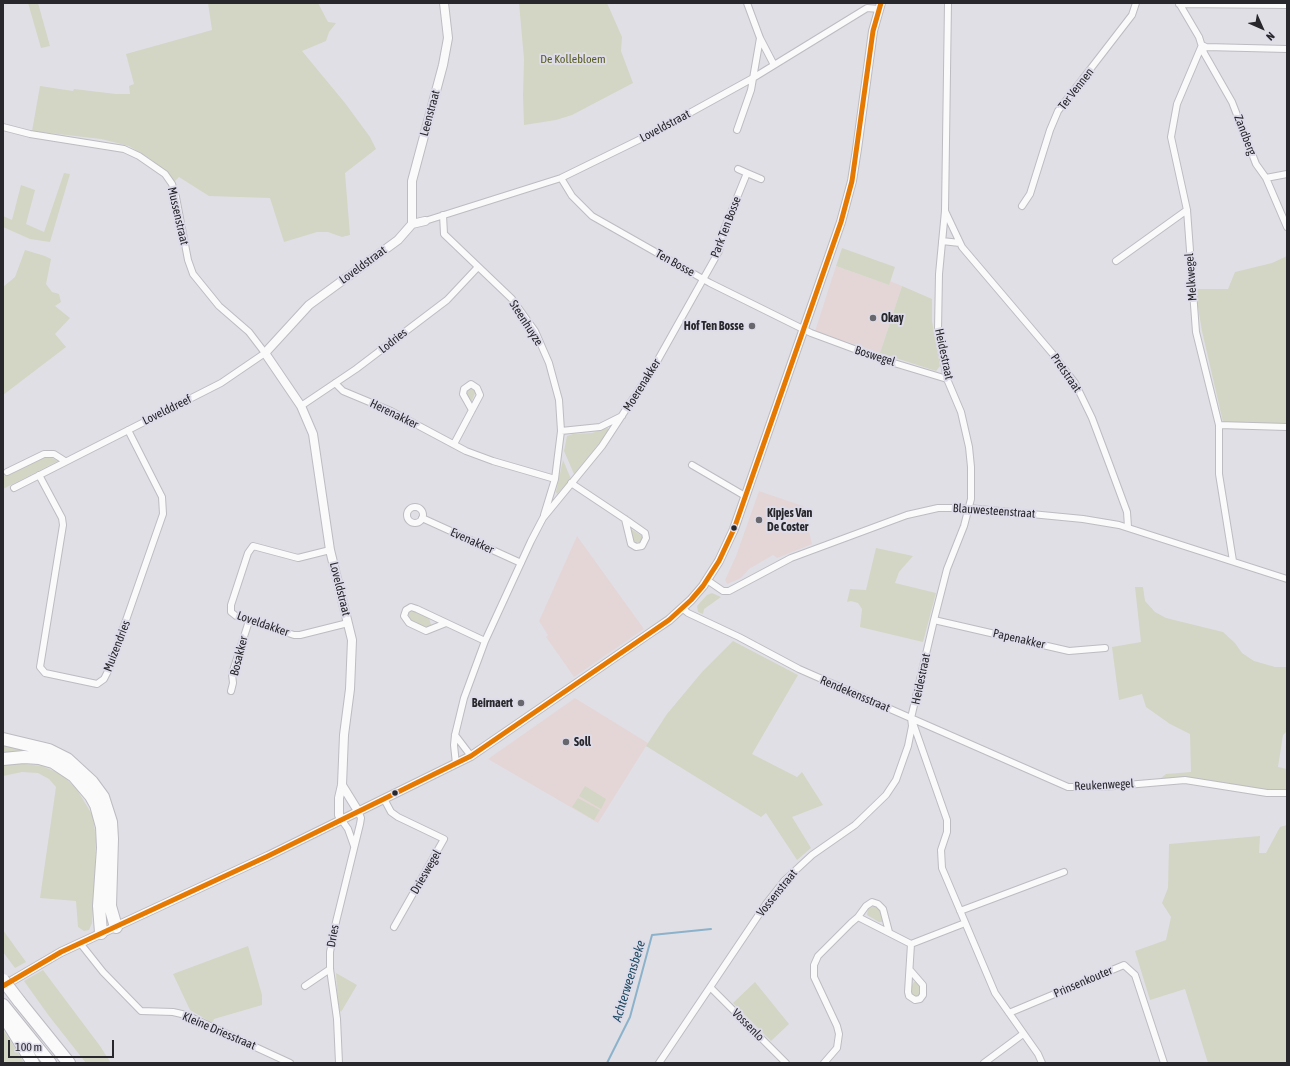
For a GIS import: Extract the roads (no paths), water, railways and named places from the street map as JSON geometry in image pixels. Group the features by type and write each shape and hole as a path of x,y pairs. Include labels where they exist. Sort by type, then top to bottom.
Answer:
{"highway":[{"path":"3,739 49,750 67,759 92,782 103,797 111,822 112,839 110,906 116,927"},
{"path":"3,759 24,757 39,758 53,762 74,776 91,796 98,811 102,827 103,848 99,906 101,934"},
{"path":"3,980 69,1063"},
{"path":"3,1005 50,1063"},
{"path":"3,1015 33,1063"}],"street":[{"name":"Leenstraat","path":"412,224 412,181 443,65 448,38 444,3"},
{"path":"747,3 760,38 774,65"},
{"name":"Heidestraat","path":"911,718 947,569 971,499 970,453 961,412 947,379 938,330 938,289 945,211 948,3"},
{"name":"Ter Vennen","path":"1022,206 1030,194 1050,130 1058,111 1132,15 1136,3"},
{"path":"1287,5 1179,4 1202,45 1206,47 1287,49"},
{"name":"Loveldstraat","path":"341,819 339,815 338,798 342,785 344,735 352,657 352,640 330,550 314,440 308,419 301,406 265,353 309,305 398,240 412,224 561,178 657,131 753,78 867,8 880,6"},
{"path":"3,986 46,960 80,943 358,812 471,756 650,634 682,608 709,582 726,548 841,222 850,186 860,133 871,41 880,6"},
{"path":"737,130 751,90 760,38"},
{"name":"Zandberg","path":"1202,45 1204,53 1232,102 1259,170 1266,178 1287,226"},
{"name":"Melkwegel","path":"1202,45 1179,98 1171,131 1172,146 1187,210 1196,332 1219,425 1219,474 1233,561"},
{"name":"Mussenstraat","path":"3,127 30,134 124,149 139,156 165,174 172,184 176,197 192,271 219,306 249,332 265,353"},
{"path":"738,169 761,179"},
{"name":"Park Ten Bosse","path":"703,279 719,251 723,232 747,173"},
{"path":"1266,178 1287,174"},
{"name":"Ten Bosse","path":"561,178 572,196 592,216 703,279 803,330"},
{"path":"1116,261 1187,210"},
{"name":"Pretstraat","path":"945,211 960,243 1052,353 1075,383 1092,418 1127,512 1128,527"},
{"name":"Steenhuyze","path":"443,215 444,234 512,299 529,322 543,347 557,390 561,431 555,479 543,518"},
{"path":"942,241 960,243"},
{"name":"Lodries","path":"301,406 335,383 447,300 478,267"},
{"name":"Moerenakker","path":"456,764 454,745 455,735 464,698 485,641 543,518 602,446 623,416 655,365 703,279"},
{"name":"Boswegel","path":"803,330 884,360 947,379"},
{"name":"Lovelddreef","path":"14,488 221,383 265,353"},
{"name":"Herenakker","path":"335,383 343,391 391,411 454,444 493,461 555,479"},
{"path":"454,444 472,410"},
{"path":"561,431 600,426 623,416"},
{"path":"1219,425 1287,427"},
{"name":"Muizendries","path":"39,475 62,518 63,525 63,534 40,658 40,667 45,673 97,684 104,679 109,669 163,514 162,497 128,430"},
{"path":"7,472 44,454 54,454 65,461"},
{"path":"692,465 745,496"},
{"path":"572,483 625,519 645,533 646,538 642,546 636,547 631,544 625,519"},
{"name":"Blauwesteenstraat","path":"709,582 723,591 729,591 790,558 906,515 938,508 969,508 1083,519 1128,527 1287,579"},
{"name":"Evenakker","path":"422,518 521,563"},
{"name":"Loveldakker","path":"330,550 298,558 253,546 248,552 231,605 231,612 236,616 249,621 294,635 300,635 348,623"},
{"path":"446,622 426,631 409,623 404,616 406,610 411,607 446,622 485,641"},
{"name":"Rendekensstraat","path":"682,608 688,613 739,637 799,669 911,718"},
{"name":"Papenakker","path":"934,620 1069,651 1105,648"},
{"name":"Bosakker","path":"231,691 233,683 232,674 249,621"},
{"path":"911,718 947,820 947,832 941,850 940,859 988,979 1042,1063"},
{"name":"Reukenwegel","path":"911,718 1068,787 1103,787 1185,780 1267,793 1287,793"},
{"name":"Vossenstraat","path":"659,1063 766,904 784,881 812,854 855,825 886,795 896,780 903,762 912,726 911,718"},
{"path":"455,735 471,756"},
{"path":"342,785 358,812"},
{"name":"Drieswegel","path":"384,799 391,812 398,817 444,839 394,927"},
{"name":"Dries","path":"338,1063 337,1018 330,969 330,952 334,927 360,824 361,818 358,812"},
{"path":"341,819 348,829 354,846"},
{"path":"960,911 1064,872"},
{"path":"824,1063 837,1048 839,1034 837,1026 814,977 814,966 818,956 858,917 866,906 872,902 878,904 883,909 890,932"},
{"path":"858,917 911,944"},
{"path":"911,944 965,923"},
{"name":"Kleine Driesstraat","path":"80,943 103,972 141,1011 173,1012 186,1015 290,1063"},
{"path":"910,970 911,944"},
{"name":"Prinsenkouter","path":"1009,1013 1124,965 1134,975 1164,1063"},
{"path":"305,986 330,969"},
{"name":"Vossenlo","path":"710,987 786,1063"},
{"path":"984,1063 1024,1034"}],"waterway":[{"name":"Achterweensbeke","path":"607,1063 630,1017 652,935 711,929"}],"place":[{"name":"Okay","path":"873,318"},
{"name":"Hof Ten Bosse","path":"752,326"},
{"name":"Kipjes Van De Coster","path":"759,520"},
{"name":"Beirnaert","path":"521,703"},
{"name":"Soll","path":"566,742"}],"park label":[{"name":"De Kollebloem","path":"573,59"}]}
